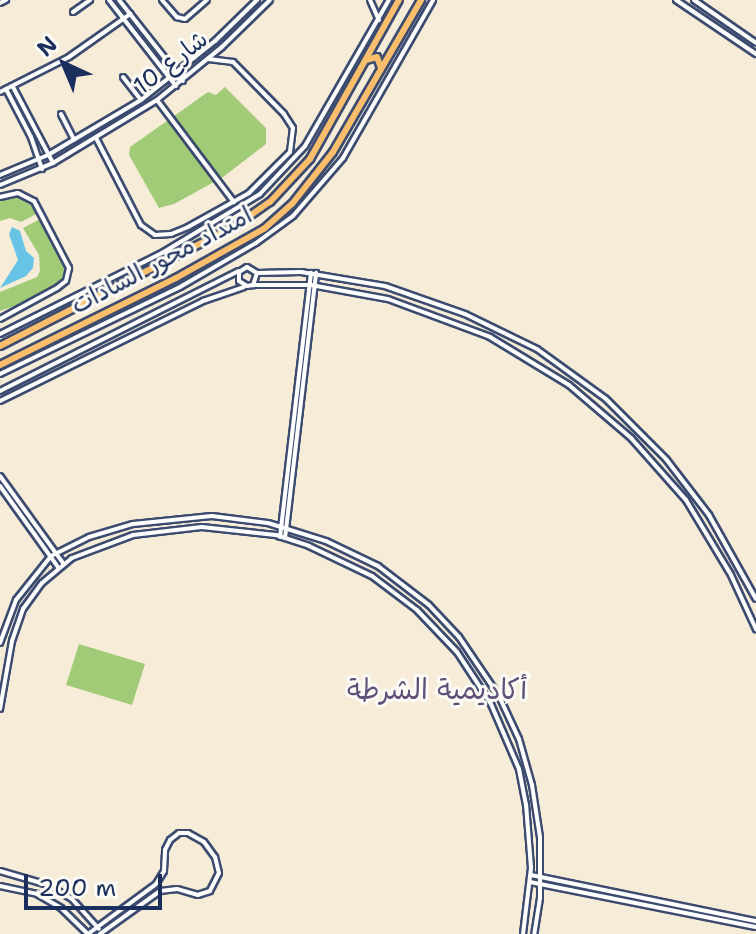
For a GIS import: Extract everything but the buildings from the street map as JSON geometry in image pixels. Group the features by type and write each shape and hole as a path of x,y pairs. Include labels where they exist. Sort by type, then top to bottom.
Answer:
{"main road":[{"name":"امتداد محور السادات","path":"0,346 246,219 285,189 316,151 399,0"},
{"name":"امتداد محور السادات","path":"0,365 176,278 265,228 292,204 321,169 421,0"},
{"path":"380,37 384,44 396,43"},
{"path":"366,60 377,57 381,68"},
{"path":"162,253 166,262"}],"street":[{"path":"0,3 6,0"},
{"path":"73,12 90,0"},
{"path":"109,0 176,86"},
{"path":"119,0 183,81"},
{"path":"162,0 177,17 185,19 207,0"},
{"name":"شارع 10","path":"0,175 48,155 141,100 257,0"},
{"name":"شارع 10","path":"0,185 42,169 157,100 208,59 270,0"},
{"path":"370,0 379,20"},
{"path":"381,0 386,6"},
{"path":"0,334 162,253 247,203 289,167 312,136 389,0"},
{"path":"0,374 180,287 266,237 293,216 343,158 433,0"},
{"path":"676,0 756,54"},
{"path":"694,0 756,43"},
{"path":"42,169 31,137 3,90 69,57 130,14"},
{"path":"96,138 147,231 171,234 234,202 264,181 285,159 293,145 293,128 284,114 233,62 208,59"},
{"path":"123,77 141,100"},
{"path":"13,87 53,163"},
{"path":"157,100 234,202"},
{"path":"61,114 74,140"},
{"path":"0,197 23,194 34,201 68,264 69,273 57,288 0,319"},
{"path":"0,391 241,269 250,267 257,273 314,273 385,286 497,327 586,383 638,429 697,497 756,599"},
{"path":"241,269 238,278 250,285"},
{"path":"250,285 257,273"},
{"path":"283,538 314,273"},
{"path":"0,401 203,301 250,285 313,285 388,299 490,337 533,361 579,393 631,438 686,500 731,575 756,629"},
{"path":"533,361 538,350"},
{"path":"579,393 586,383"},
{"path":"0,476 63,563"},
{"path":"0,486 58,567"},
{"path":"0,643 16,600 51,556 117,528 171,518 212,516 284,528 326,541 380,568 429,605 459,637 499,696 519,739 532,785 540,837 540,884 534,934"},
{"path":"0,709 20,617 31,597 63,563 115,540 169,529 243,530 283,538 348,563 375,578 434,626 457,652 491,704 519,769 530,837 530,882 523,934"},
{"path":"375,578 380,568"},
{"path":"0,871 48,885 72,899 97,927 102,934 160,891 177,889 198,895 210,891 219,873 215,857 204,842 188,833 179,833 170,840 165,850 164,871 156,884 97,927 88,934 61,908 37,894 0,886"},
{"path":"530,875 756,924"},
{"path":"530,882 756,924"}],"green space":[{"path":"225,87 266,128 266,144 223,177 174,204 159,208 129,155 130,147 208,92 216,95"},
{"path":"10,196 27,199 38,213 21,222 10,218 0,221 0,199"},
{"path":"42,218 68,269 63,282 38,298 0,311 0,292 37,277 40,271 39,255 23,228"},
{"path":"79,644 145,664 132,705 66,685"}],"water":[{"path":"12,227 20,231 26,251 34,258 33,268 26,276 0,288 18,260 9,234"}],"district":[{"name":"أكاديمية الشرطة","path":"437,689"}]}
